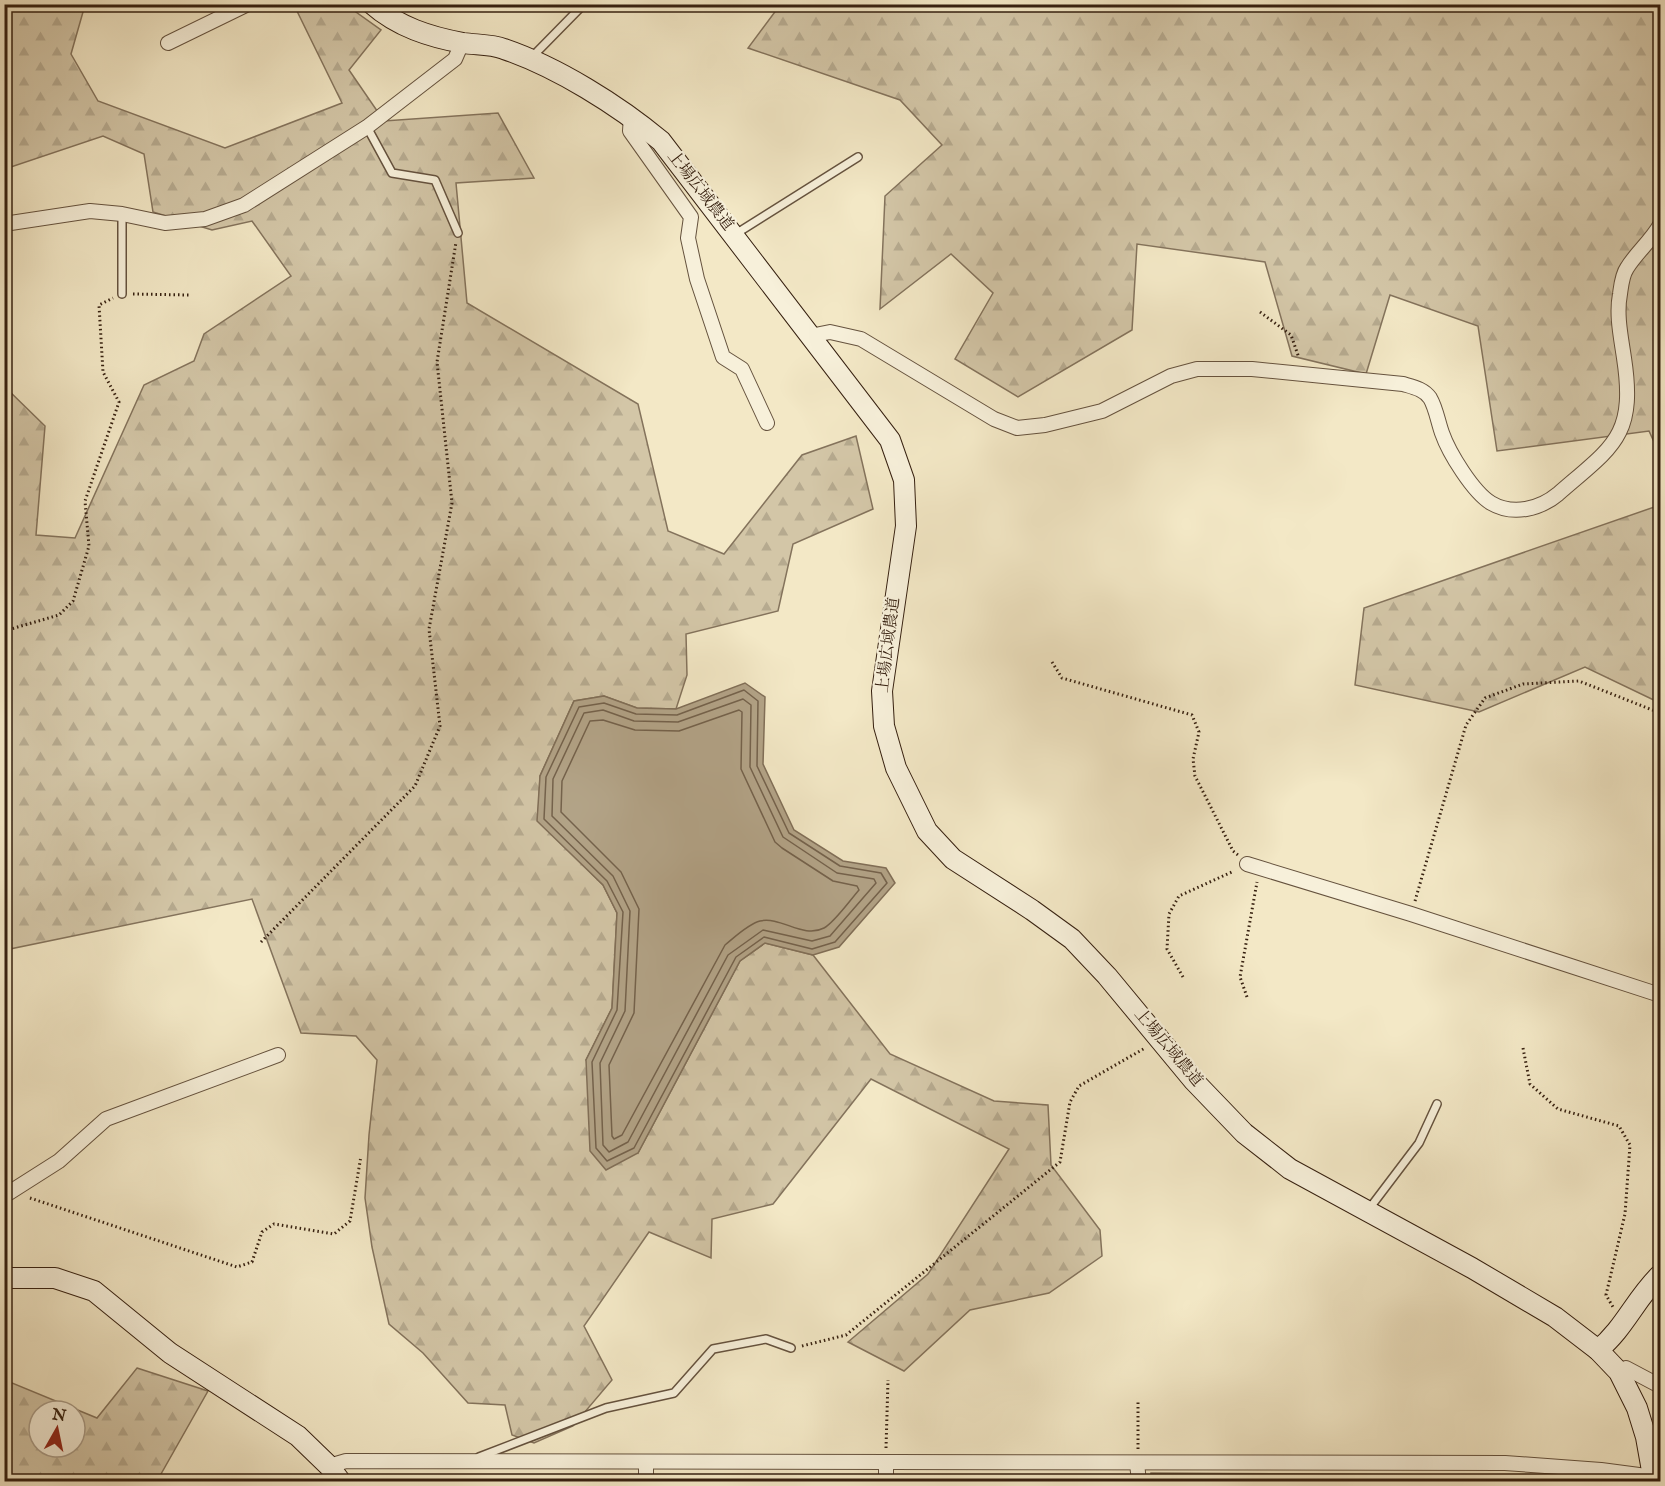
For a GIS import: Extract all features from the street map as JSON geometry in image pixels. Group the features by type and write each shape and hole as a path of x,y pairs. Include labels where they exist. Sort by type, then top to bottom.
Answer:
{"street":[{"path":"168,43 248,4"},
{"name":"上場広域農道","path":"372,4 382,13 418,33 462,43 501,48 530,59 631,116 661,141 891,440 904,480 906,526 882,691 884,726 896,768 927,831 953,859 1072,939 1107,976 1194,1081 1244,1133 1290,1169 1555,1317 1598,1350 1618,1372 1637,1408 1646,1437 1654,1479"},
{"path":"4,224 90,212 122,214 165,223 205,219 244,205 368,128 455,59 462,43"},
{"path":"631,116 630,131 691,217 688,238 697,279 723,357 742,369 767,423"},
{"path":"810,336 830,332 861,339 994,420 1017,428 1045,425 1102,411 1171,375 1197,369 1252,369 1403,384 1421,389 1430,398 1443,436 1463,473 1490,502 1508,510 1525,510 1550,501 1607,451 1619,436 1625,420 1628,385 1618,322 1619,297 1626,270 1660,225"},
{"path":"1247,864 1411,914 1660,995"},
{"path":"8,1194 59,1161 106,1119 278,1055"},
{"path":"1598,1350 1610,1340 1647,1288 1660,1275"},
{"path":"4,1278 55,1278 94,1291 170,1353 297,1436 335,1474 346,1461 1505,1463 1601,1470 1654,1479"},
{"path":"1618,1372 1626,1368 1660,1386"},
{"path":"646,1462 646,1482"},
{"path":"886,1462 886,1482"},
{"path":"1137,1462 1139,1482"}],"lane":[{"path":"530,59 584,4"},
{"path":"368,128 392,173 435,180 458,233"},
{"path":"734,235 858,157"},
{"path":"122,214 122,294"},
{"path":"1368,1211 1419,1143 1437,1104"},
{"path":"469,1462 606,1408 674,1393 713,1349 766,1339 791,1348"}],"path":[{"path":"261,942 415,786 440,726 429,629 452,502 437,362 458,233"},
{"path":"4,631 59,615 73,601 89,546 85,501 120,402 103,372 99,305 122,294 189,295"},
{"path":"1260,312 1291,335 1304,374"},
{"path":"1052,662 1062,678 1192,715 1199,732 1193,759 1195,776 1233,851 1247,864 1179,896 1169,914 1167,949 1183,977"},
{"path":"1411,914 1466,725 1485,698 1523,684 1579,681 1660,713"},
{"path":"1247,997 1240,977 1255,885 1263,870"},
{"path":"791,1348 846,1335 1060,1162 1070,1102 1079,1086 1160,1040"},
{"path":"1523,1048 1530,1084 1558,1109 1619,1126 1630,1145 1625,1214 1606,1295 1622,1325"},
{"path":"8,1194 237,1267 252,1262 262,1232 274,1224 334,1234 350,1221 361,1156"},
{"path":"886,1462 888,1380"},
{"path":"1137,1462 1138,1401"}],"green space":[{"path":"5,5 85,5 71,54 98,101 225,148 342,103 294,5 346,5 381,30 349,70 384,121 498,113 534,178 456,183 467,303 638,404 668,531 724,554 802,455 856,436 873,509 793,544 778,611 686,634 687,675 676,709 637,708 604,696 574,701 540,776 538,821 603,885 617,913 612,1008 586,1060 638,1153 740,961 765,943 813,955 890,1054 994,1101 1048,1105 1051,1165 1100,1230 1102,1256 1049,1293 970,1310 904,1371 848,1342 928,1274 1009,1149 871,1079 773,1204 712,1219 711,1258 649,1232 584,1326 612,1380 573,1426 534,1443 512,1435 505,1405 468,1403 423,1353 389,1324 372,1247 365,1198 377,1060 356,1036 301,1033 252,899 5,950 4,386 45,426 36,535 75,538 144,385 194,361 204,334 291,276 252,221 212,230 153,212 144,154 103,136 5,169 5,133 8,131 4,118"},
{"path":"780,5 1660,5 1660,455 1649,431 1497,451 1478,326 1390,295 1366,374 1292,356 1265,262 1137,244 1132,330 1018,397 955,359 993,293 951,254 880,309 885,196 942,145 900,100 748,48"},
{"path":"1660,505 1660,703 1585,667 1479,712 1355,685 1364,608"},
{"path":"137,1368 208,1391 157,1481 5,1481 5,1380 51,1399 27,1399 27,1459 87,1459 87,1414 97,1418"},
{"path":"1151,1473 1590,1476 1606,1481 1150,1481"}],"water":[{"path":"745,683 765,697 763,764 794,830 843,861 886,868 895,883 839,947 813,955 765,943 740,961 638,1153 606,1170 590,1151 586,1060 612,1008 617,913 603,885 537,821 540,776 574,701 604,696 637,708 676,709"}]}
